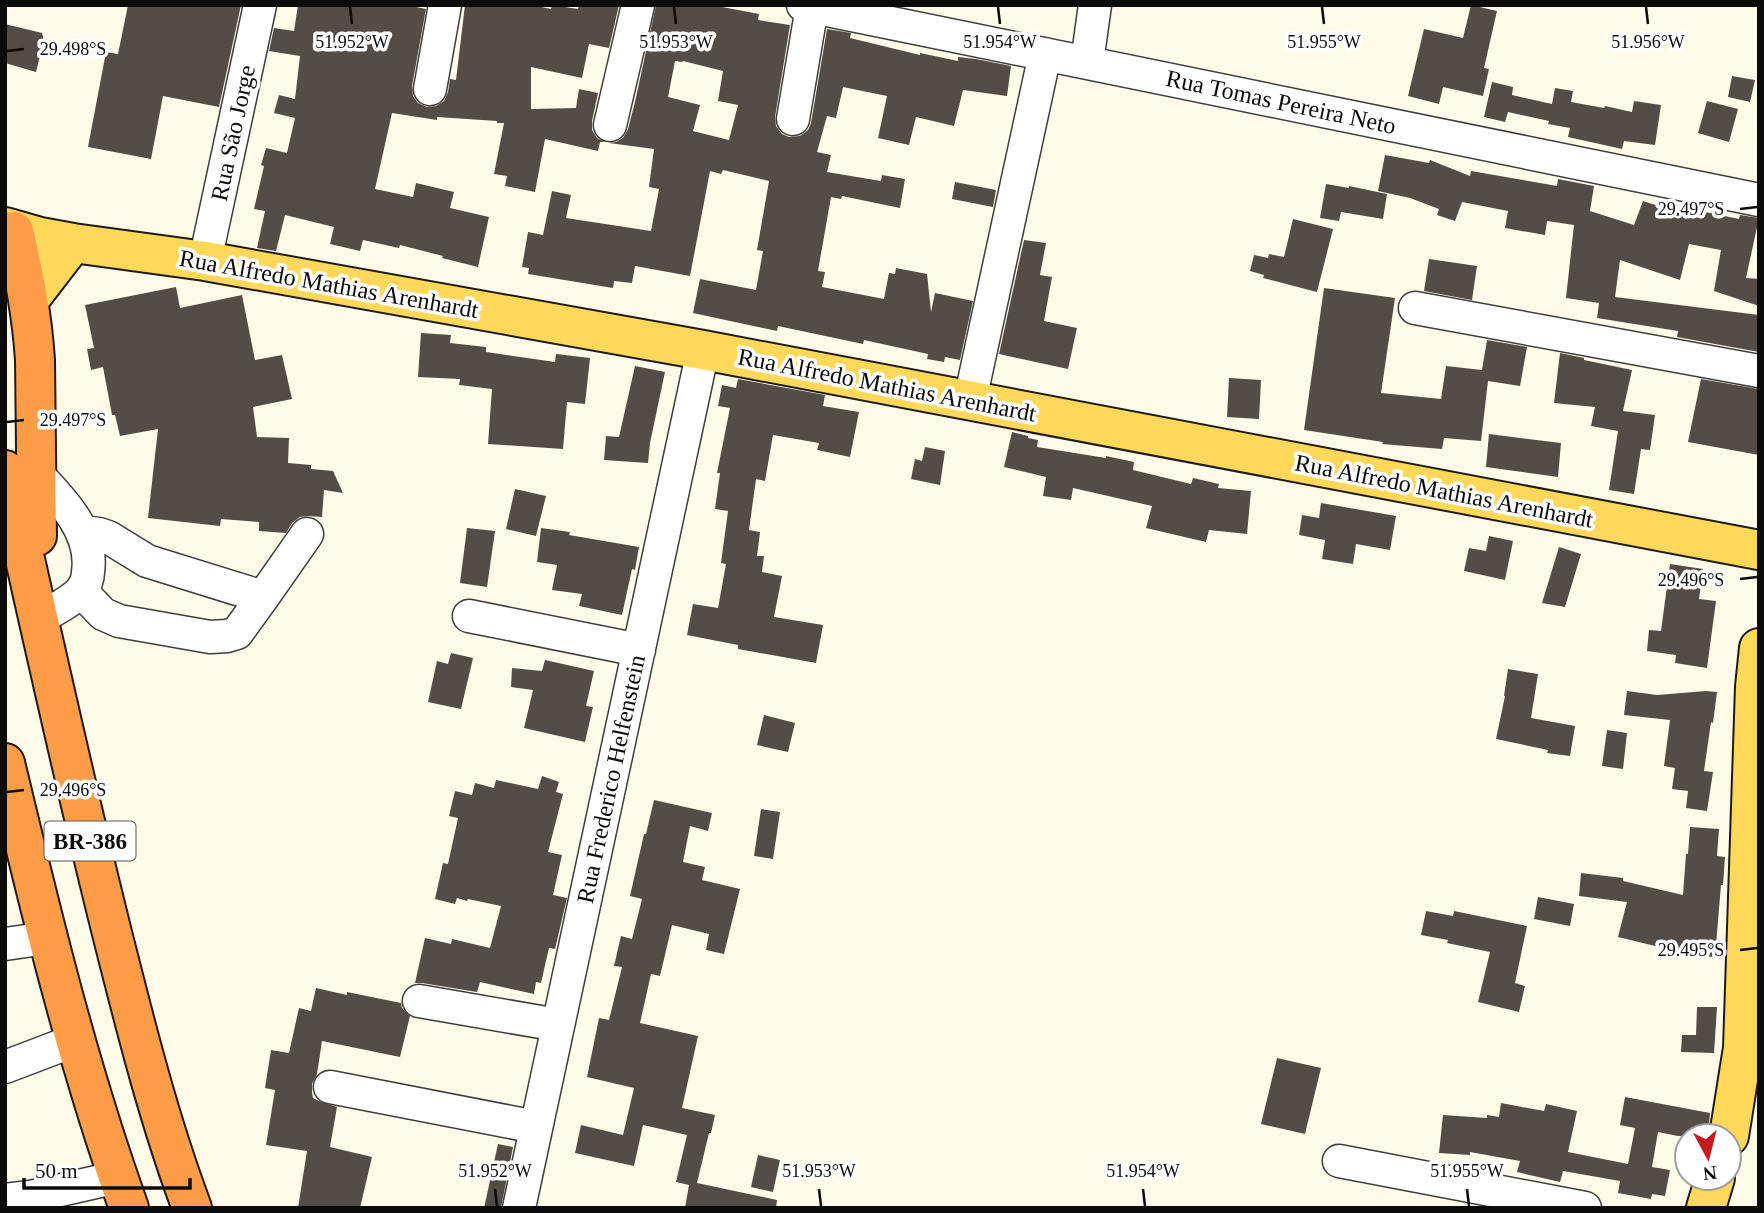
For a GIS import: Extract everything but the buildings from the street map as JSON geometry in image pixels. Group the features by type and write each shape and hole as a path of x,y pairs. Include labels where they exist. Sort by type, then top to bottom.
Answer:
{"highway":[{"path":"8,220 29,300 35,360 21,472"},
{"name":"BR-386","path":"21,472 38,619 136,1026 176,1165 192,1208"},
{"name":"BR-386","path":"5,763 47,938 124,1192"}],"main road":[{"name":"Rua Alfredo Mathias Arenhardt","path":"8,220 73,243 205,261 704,350 1759,550"},
{"path":"29,300 73,243"},
{"path":"1731,1122 1743,1048 1755,687 1759,648"}],"street":[{"name":"Rua São Jorge","path":"205,261 260,5"},
{"path":"430,89 445,5"},
{"path":"610,125 638,5"},
{"path":"1087,62 1095,5"},
{"path":"793,119 807,6"},
{"name":"Rua Tomas Pereira Neto","path":"807,6 1759,201"},
{"path":"970,400 1045,54"},
{"path":"1415,307 1759,372"},
{"name":"Rua Frederico Helfenstein","path":"519,1208 704,350"},
{"path":"21,472 57,495 83,532 90,561 88,578 81,591 38,619"},
{"path":"83,532 108,537 147,561 263,597"},
{"path":"81,591 103,614 119,621 210,637 227,636 237,632 307,534"},
{"path":"469,616 639,650"},
{"path":"5,944 47,938"},
{"path":"419,1001 558,1025"},
{"path":"5,1067 76,1040"},
{"path":"330,1087 536,1127"},
{"path":"1339,1161 1585,1208"},
{"path":"5,1200 124,1192"}]}
